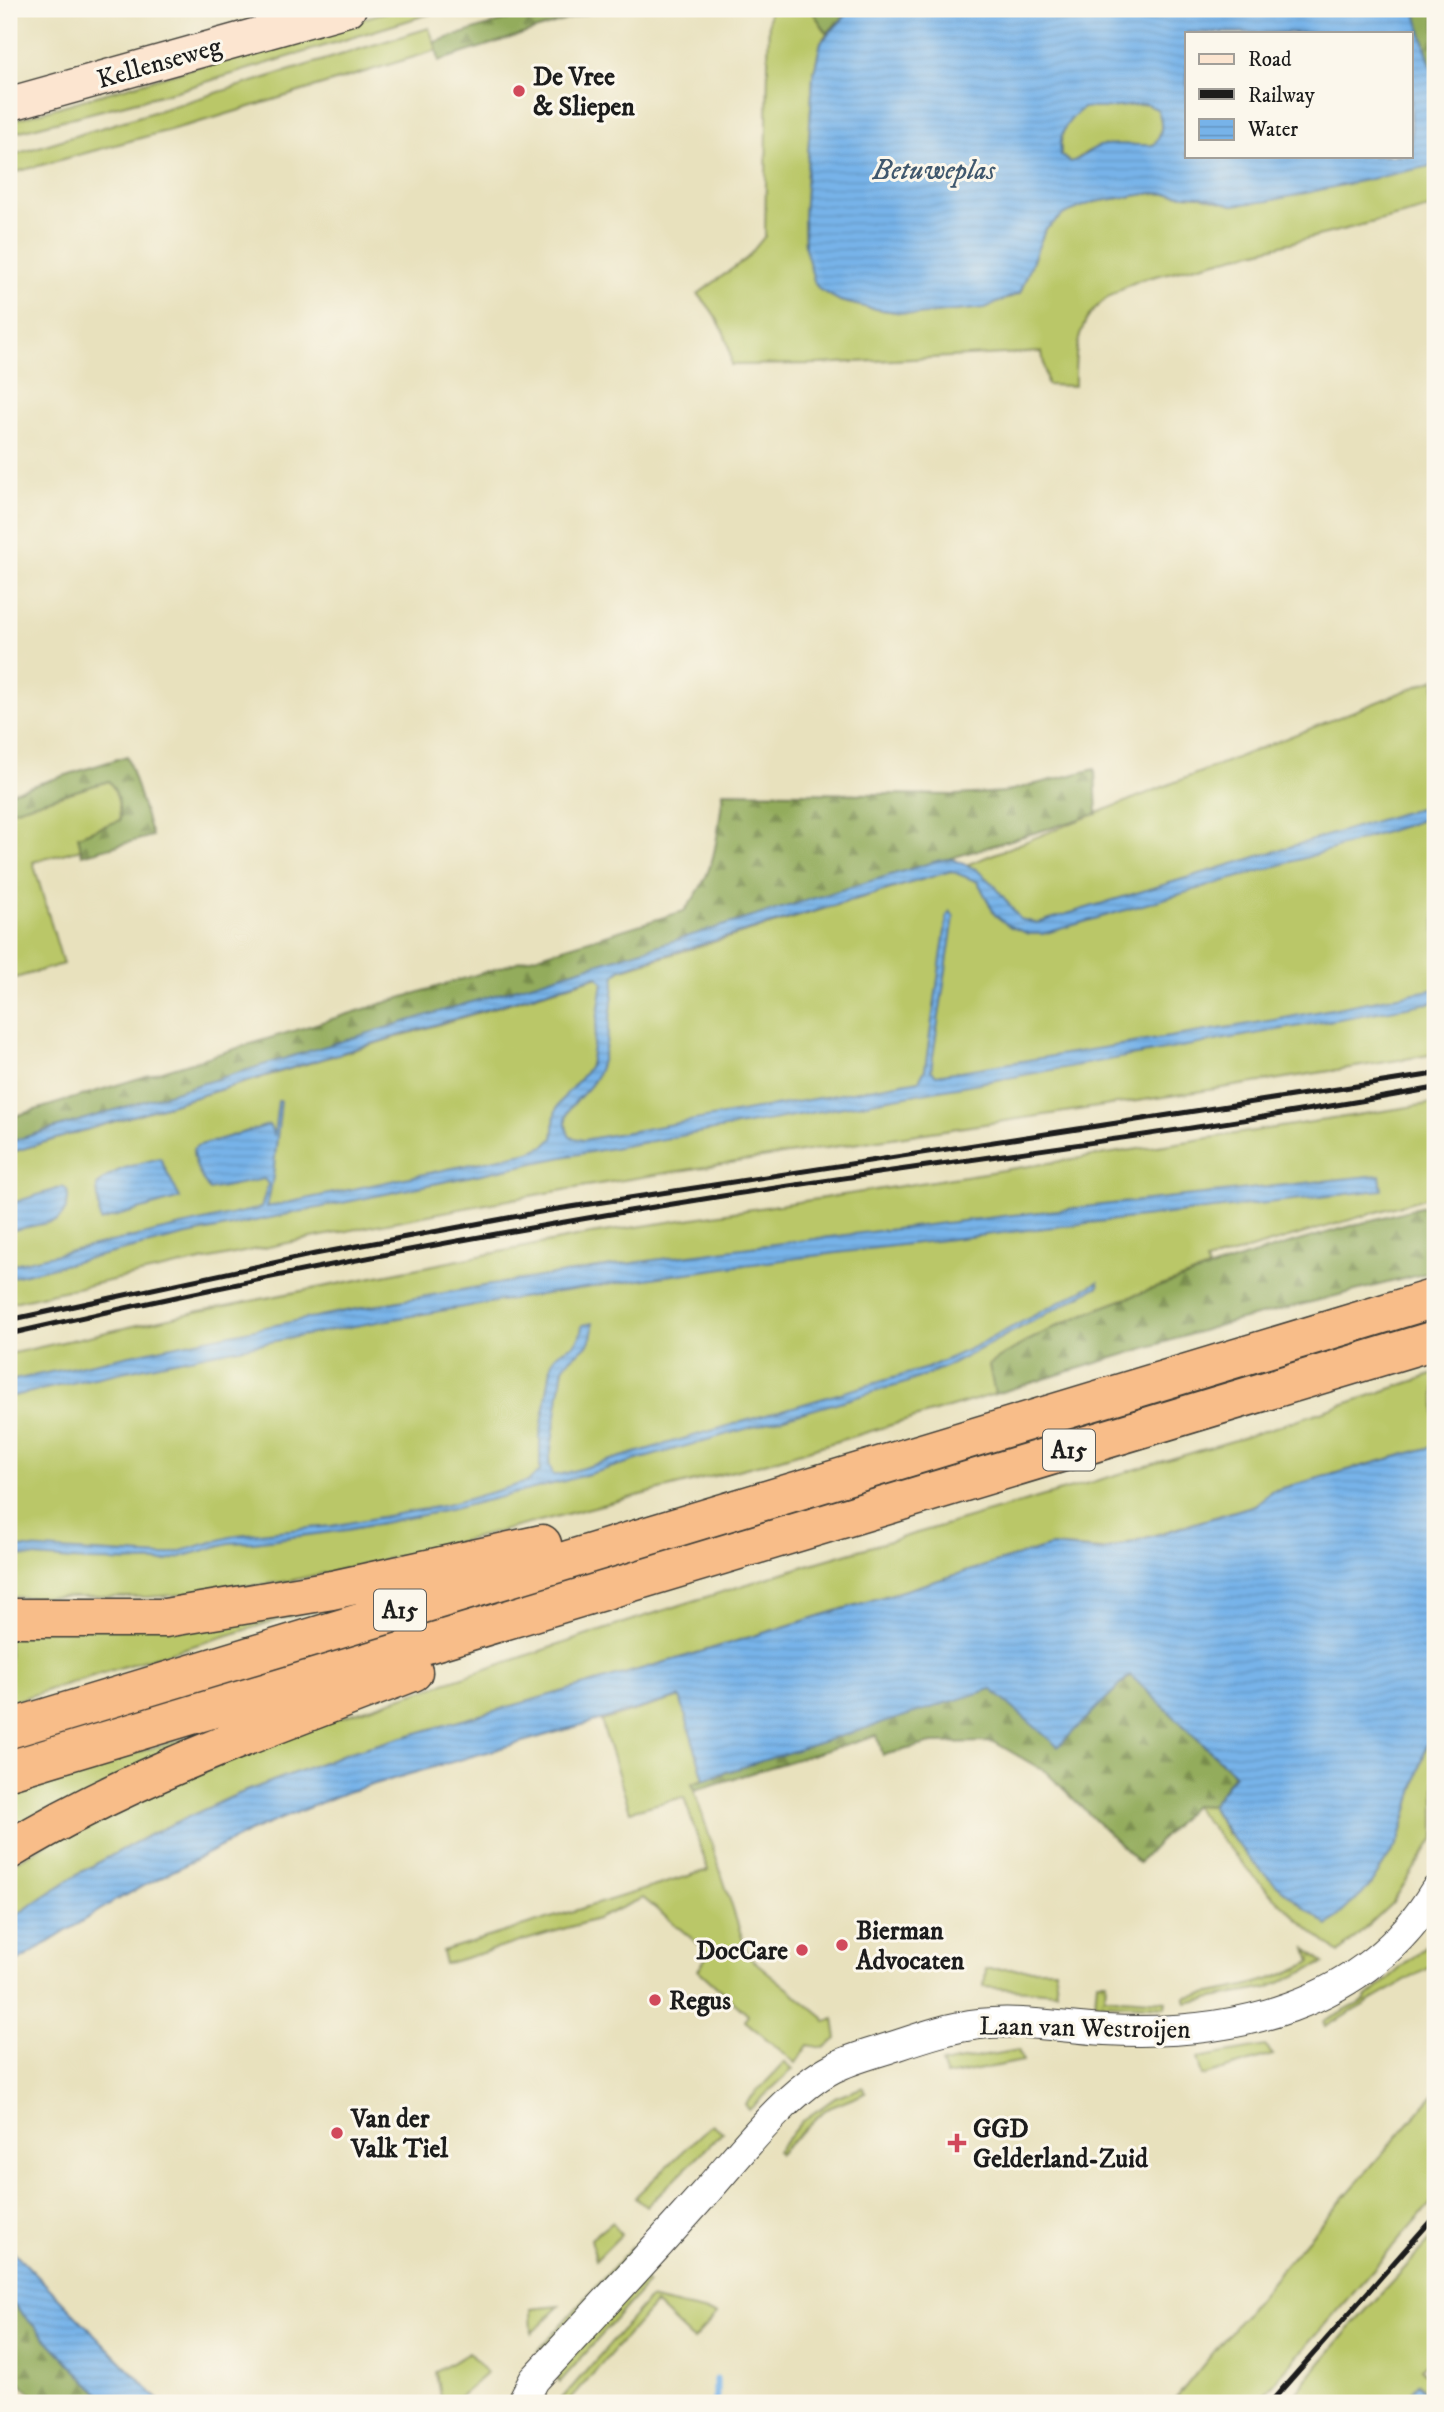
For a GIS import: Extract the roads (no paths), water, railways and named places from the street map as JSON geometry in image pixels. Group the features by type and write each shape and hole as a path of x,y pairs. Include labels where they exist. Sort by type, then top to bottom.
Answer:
{"highway":[{"name":"A15","path":"9,1729 1435,1298"},
{"name":"A15","path":"9,1770 1435,1340"},
{"name":"A15","path":"9,1618 165,1618 332,1590 791,1492"},
{"name":"A15","path":"9,1850 89,1806 172,1766 703,1560"}],"main road":[{"name":"Kellenseweg","path":"9,104 349,9"}],"street":[{"name":"Laan van Westroijen","path":"499,2403 508,2393 528,2392 764,2127 811,2081 832,2068 926,2036 980,2024 1032,2023 1105,2030 1176,2031 1271,2015 1350,1980 1401,1936 1435,1891"}],"water":[{"name":"Betuweplas","path":"852,9 1415,9 1435,81 1435,165 1269,201 1233,205 1201,196 1153,193 1094,202 1064,214 1045,230 1020,293 985,308 916,315 840,301 820,290 815,284 805,248 804,218 813,76 821,42","holes":["1145,104 1157,109 1161,128 1153,145 1100,146 1070,162 1061,155 1062,134 1072,118 1083,108"]},
{"path":"1435,803 1435,816 1308,857 1043,934 1029,934 1009,926 995,915 978,882 951,871 621,969 615,975 609,1028 600,1067 591,1085 569,1110 566,1126 570,1137 583,1140 919,1080 925,1069 947,916 950,911 954,917 931,1070 936,1075 1274,1020 1435,989 1435,1002 568,1156 183,1236 9,1278 9,1265 261,1208 268,1184 264,1179 209,1190 196,1166 193,1149 269,1125 274,1134 278,1101 281,1101 267,1207 529,1152 545,1146 553,1138 555,1114 559,1104 590,1065 603,982 597,976 9,1153 9,1142 940,860 952,859 976,869 995,886 1020,919 1037,923"},
{"path":"160,1158 180,1198 100,1221 97,1186 118,1171"},
{"path":"1380,1175 1382,1190 887,1247 519,1298 299,1336 9,1397 9,1381 299,1320 518,1280 886,1230"},
{"path":"63,1187 68,1194 67,1203 56,1221 9,1231 9,1204"},
{"path":"1098,1282 1099,1286 952,1364 909,1382 561,1482 449,1510 347,1530 229,1543 164,1562 86,1561 9,1555 9,1547 163,1556 237,1535 331,1526 447,1505 527,1482 540,1471 540,1436 552,1361 556,1355 578,1340 582,1325 593,1323 592,1333 587,1345 563,1368 549,1463 553,1475 927,1368 976,1346"},
{"path":"1435,1446 1435,1716 1399,1841 1369,1887 1328,1926 1278,1886 1249,1858 1211,1806 1235,1774 1130,1675 1058,1747 991,1689 704,1779 680,1697 347,1792 251,1831 116,1900 9,1967 9,1920 79,1873 153,1833 236,1795 347,1753 697,1653 1051,1546 1103,1551 1255,1505 1272,1491"},
{"path":"9,2247 162,2403 108,2403 9,2300"},
{"path":"1418,2384 1431,2398 1425,2403 1401,2403"}],"waterway":[{"path":"716,2380 716,2403"}],"railway":[{"path":"9,1320 315,1254 551,1210 1435,1074"},
{"path":"9,1334 273,1277 538,1226 716,1197 1256,1118 1435,1088"},
{"path":"1270,2403 1435,2216"}],"place":[{"name":"De Vree & Sliepen","path":"519,91"},
{"name":"Bierman Advocaten","path":"842,1945"},
{"name":"DocCare","path":"802,1950"},
{"name":"Regus","path":"655,2000"},
{"name":"Van der Valk Tiel","path":"337,2133"},
{"name":"GGD Gelderland-Zuid","path":"957,2143"}]}
